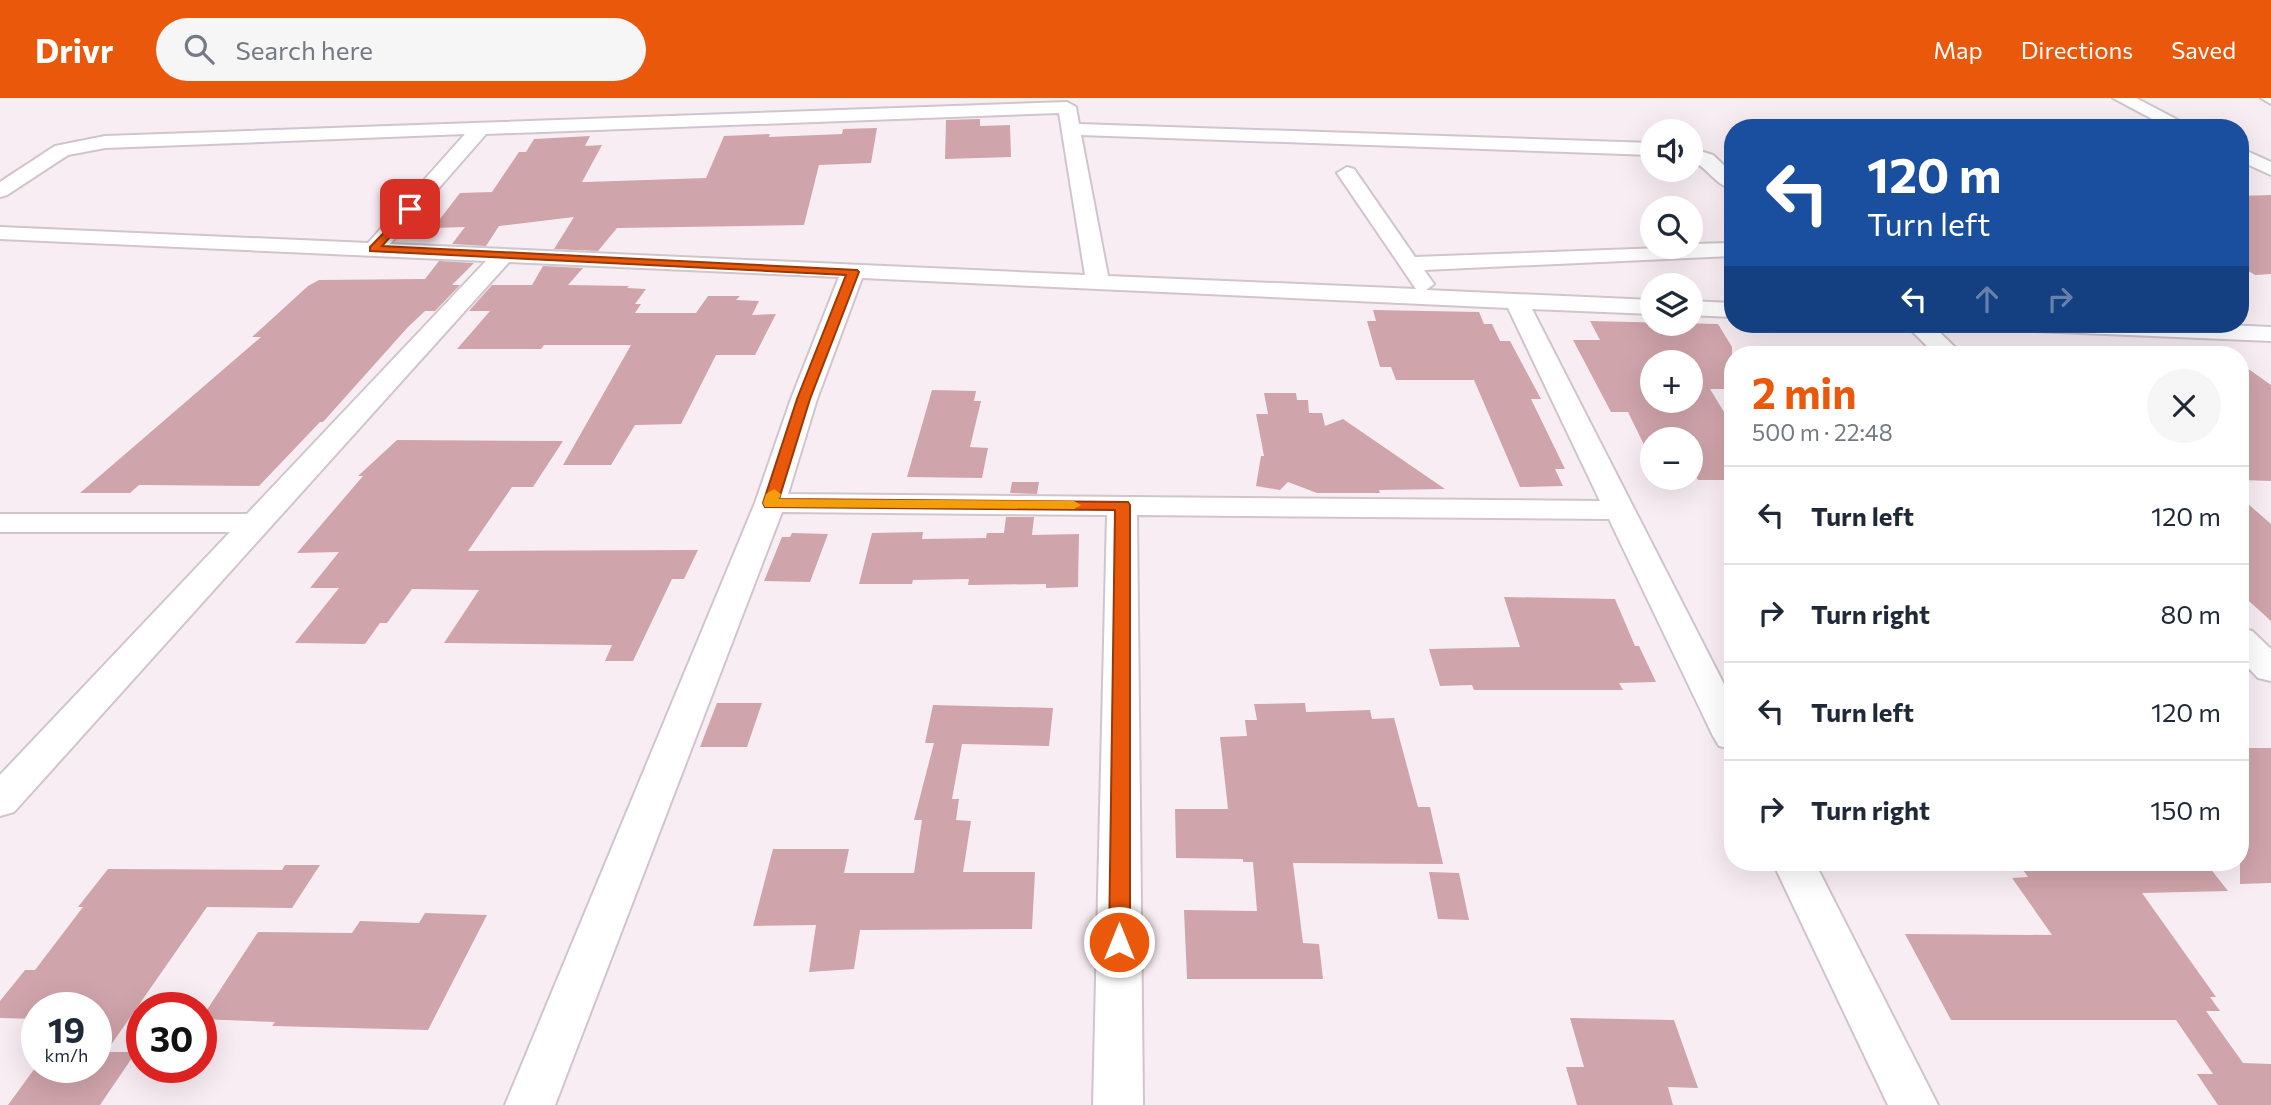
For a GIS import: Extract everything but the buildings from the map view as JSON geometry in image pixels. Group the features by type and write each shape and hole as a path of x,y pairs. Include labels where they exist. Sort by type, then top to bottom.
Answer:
{"street":[{"path":"2122,98 2165,119"},
{"path":"0,191 62,150 90,143 1066,103 1098,282"},
{"path":"374,249 481,128"},
{"path":"1070,129 1640,149"},
{"path":"1703,158 1724,176"},
{"path":"2249,158 2271,169"},
{"path":"1347,173 1411,264 1429,297"},
{"path":"0,233 1640,306"},
{"path":"1411,264 1724,250"},
{"path":"0,801 254,523 505,255"},
{"path":"530,1105 771,503 804,399 853,272"},
{"path":"1516,300 1724,720"},
{"path":"1703,309 1724,310"},
{"path":"2249,332 2271,334"},
{"path":"1927,333 1940,346"},
{"path":"771,503 1622,510"},
{"path":"1118,1105 1122,505"},
{"path":"0,523 254,523"},
{"path":"2249,648 2271,669"},
{"path":"1798,871 1913,1105"}],"slow traffic":[{"path":"774,494 771,503 1074,505"}],"route":[{"path":"410,209 374,249 853,272 804,399 771,503 1122,505 1119,942"}]}
